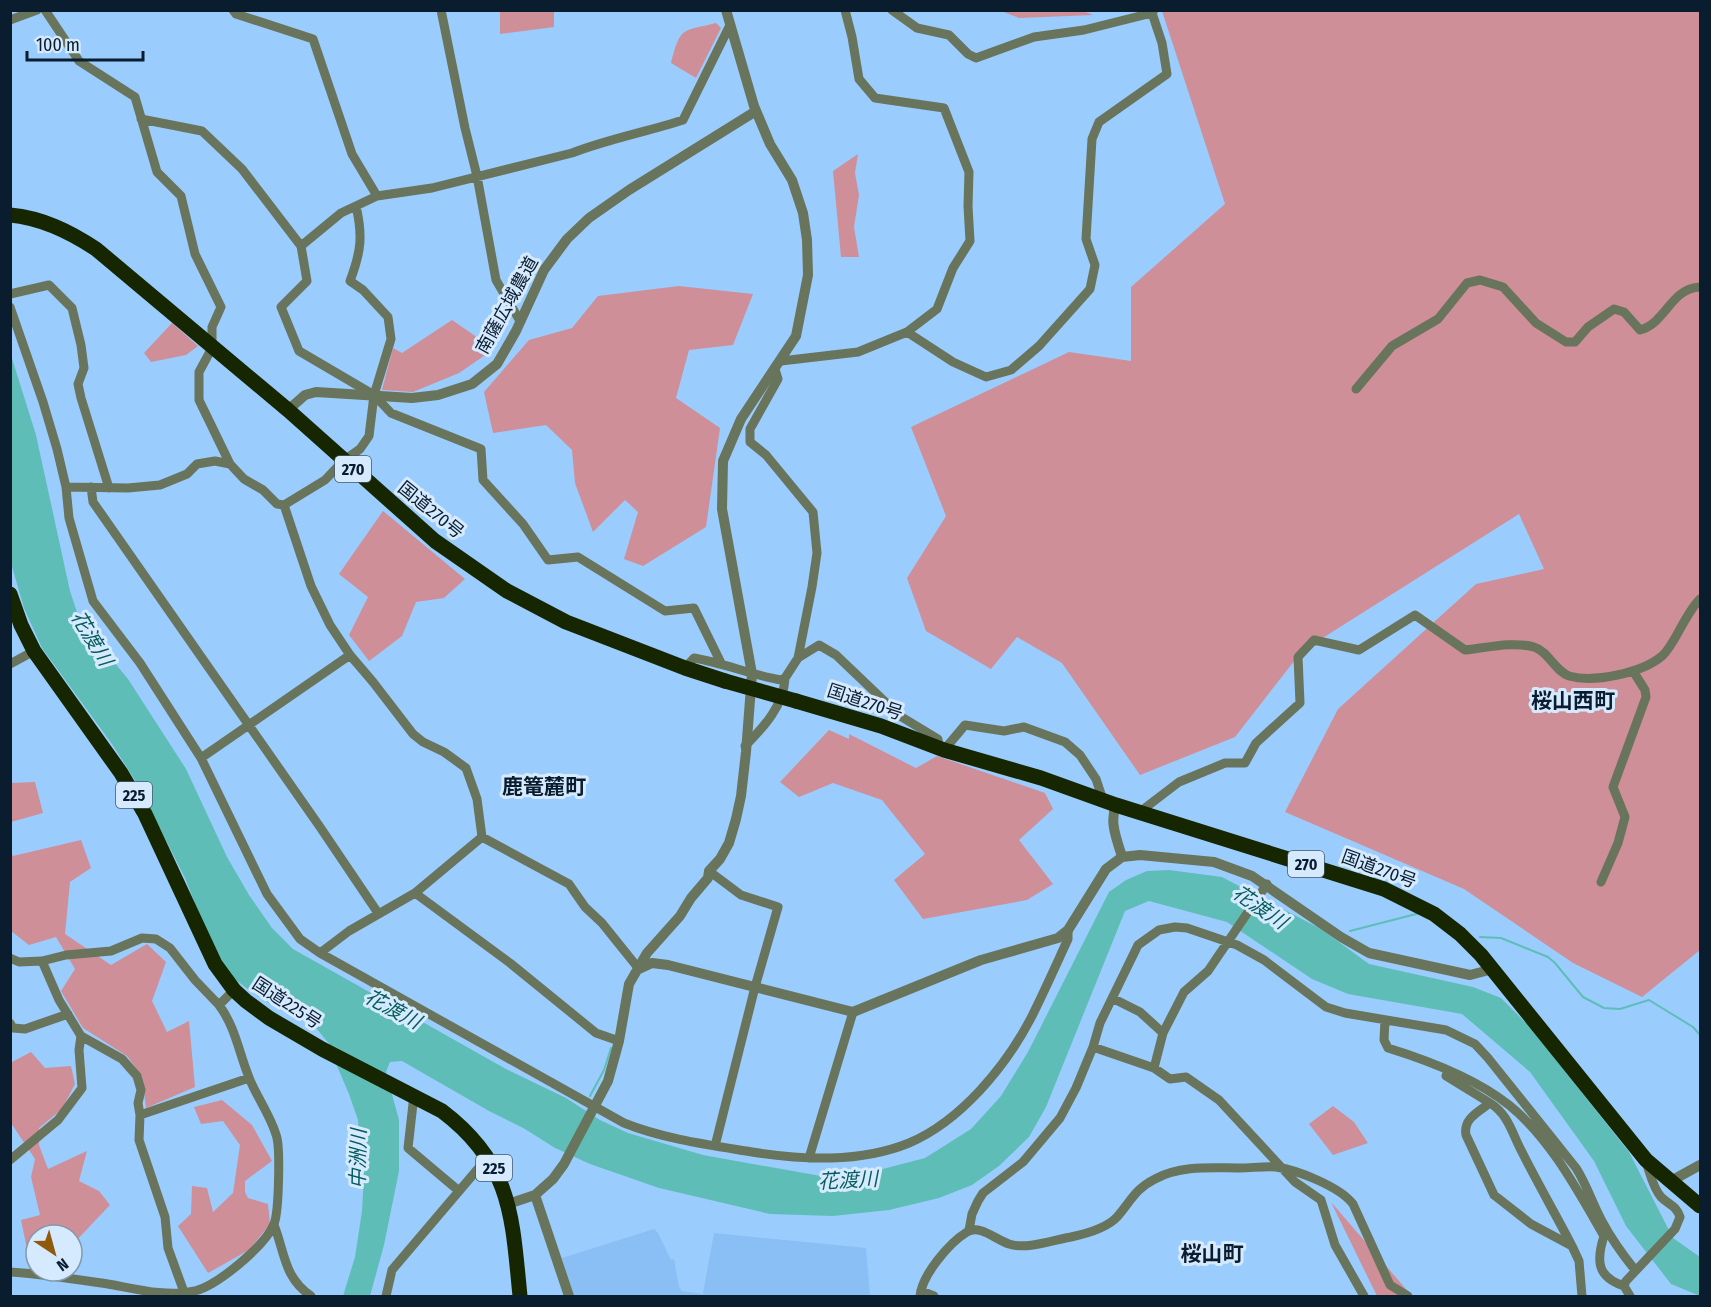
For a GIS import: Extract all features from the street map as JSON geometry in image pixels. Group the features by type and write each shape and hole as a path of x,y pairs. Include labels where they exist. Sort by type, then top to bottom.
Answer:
{"highway":[{"name":"国道270号","path":"10,215 26,216 77,236 116,265 288,410 435,541 507,591 566,622 685,668 881,726 942,749 1041,778 1399,895 1434,914 1470,944 1493,969 1646,1160 1701,1206"},
{"name":"国道225号","path":"10,594 21,625 34,651 122,774 167,858 215,963 234,990 246,1002 269,1018 322,1049 442,1111 459,1124 488,1157 501,1180 508,1204 520,1296"}],"street":[{"path":"10,20 37,10"},
{"path":"45,10 80,61 135,97 157,172 181,196 195,254 221,307 212,327 212,348 199,372 199,400 230,464 244,479 263,490 277,504 284,506 325,480 343,461 360,449 369,436 374,395 391,339 388,317 363,290 350,281 360,256 360,225 356,206"},
{"path":"233,10 236,14 313,39 352,154 377,196"},
{"path":"441,10 477,176 496,280 519,321"},
{"path":"508,1204 536,1195 553,1179 564,1164 595,1109 611,1074 629,984 647,953 680,916 691,898 708,878 709,871 720,859 729,843 741,796 752,674 722,509 723,461 741,419 796,336 808,275 807,240 803,213 792,180 770,144 756,111 726,10"},
{"path":"778,365 858,352 907,332 937,309 953,268 970,241 969,172 944,108 875,98 859,79 845,10"},
{"path":"892,10 917,28 949,35 968,54 976,58 1034,37 1084,30 1153,11 1162,43 1167,74 1099,122 1092,139 1086,239 1095,265 1090,289 1039,346 1011,370 986,377 953,362 907,332"},
{"path":"301,246 341,213 377,196 432,188 572,153 683,120 730,25"},
{"name":"南薩広域農道","path":"288,410 305,395 316,392 412,398 438,395 472,384 497,364 547,265 567,239 589,218 696,146 756,111"},
{"path":"141,119 202,131 242,169 301,246 307,281 281,308 299,351 374,395 391,413 481,449 483,480 523,524 548,560 578,557 665,611 694,609 721,663"},
{"path":"1356,389 1392,346 1438,319 1467,283 1480,280 1503,287 1536,323 1566,342 1575,342 1588,327 1614,309 1624,312 1640,330 1651,327 1689,287 1701,286"},
{"path":"10,294 49,285 72,308 84,368 78,384 109,488"},
{"path":"10,307 43,402 66,488 69,518 93,601 140,663 201,759 267,894 300,939 320,953 595,1109 624,1123 649,1132 715,1146 777,1156 809,1158 860,1155 894,1148 927,1134 963,1107 995,1072 1030,1019 1068,939 1068,930"},
{"path":"745,746 766,725 785,690 785,678 798,658 817,553 813,512 766,455 750,442 750,429 778,378 778,365"},
{"path":"66,488 160,485 187,474 197,464 215,461 230,464"},
{"path":"91,487 93,502 378,913"},
{"path":"284,506 310,586 330,625 350,655 374,682 413,734 466,768 477,799 482,837"},
{"path":"1141,812 1179,782 1225,763 1245,763 1256,743 1300,703 1298,657 1314,640 1359,650 1415,615 1465,651 1519,645 1536,647 1568,676 1622,675 1652,664 1665,654 1683,621 1701,599"},
{"path":"798,658 819,645 836,655 900,716 938,739 942,749 965,725 1004,731 1024,727 1065,742 1080,755 1110,802 1112,825 1122,857"},
{"path":"10,664 34,651"},
{"path":"201,759 350,655"},
{"path":"685,668 694,658 721,663 752,674 781,680 785,678"},
{"path":"1601,882 1618,843 1625,817 1613,787 1646,697 1645,690 1633,671"},
{"path":"320,953 349,931 415,893 482,837"},
{"path":"482,837 569,884 585,907 602,923 639,969"},
{"path":"639,969 652,963 668,965 853,1012 981,960 1058,938 1068,930 1113,862 1122,857 1140,855 1207,861 1252,876 1264,888 1369,953 1470,975 1493,969"},
{"path":"709,871 741,895 778,906 715,1146"},
{"path":"1154,1068 1163,1033 1184,992 1208,971 1264,888"},
{"path":"415,893 510,963 596,1033 619,1041"},
{"path":"969,1230 972,1214 984,1193 1023,1162 1060,1118 1076,1088 1100,1023 1138,945 1159,930 1175,927 1229,938 1264,960 1326,1007 1345,1013 1446,1030 1475,1044 1576,1168 1618,1249 1636,1268"},
{"path":"10,958 19,962 42,961 66,955 111,951 142,938 156,939 170,948 230,1019 249,1078 277,1138 279,1165 274,1225 291,1278 300,1289 311,1296"},
{"path":"42,961 59,1000 81,1036 123,1059 137,1076 141,1090 138,1102 139,1140 165,1217 168,1248 184,1292"},
{"path":"219,1005 234,990"},
{"path":"1112,998 1140,1012 1163,1033"},
{"path":"809,1158 853,1012"},
{"path":"10,1023 13,1028 25,1029 68,1014"},
{"path":"1385,1020 1384,1040 1388,1048 1425,1059 1448,1070 1510,1106 1531,1128 1561,1162 1604,1236 1600,1247 1602,1270 1611,1281 1624,1286 1630,1296"},
{"path":"10,1160 58,1120 82,1089 79,1050 81,1036"},
{"path":"1093,1047 1154,1068 1170,1079 1186,1077 1219,1100 1295,1182 1321,1200 1335,1245 1364,1296"},
{"path":"1448,1070 1446,1077 1496,1107 1509,1123 1521,1152 1579,1261 1582,1296"},
{"path":"140,1115 249,1078"},
{"path":"414,1095 408,1148 459,1191"},
{"path":"1490,1103 1466,1122 1465,1128 1466,1135 1494,1195 1531,1224 1572,1246"},
{"path":"386,1296 392,1270 488,1157"},
{"path":"1624,1286 1636,1268 1675,1229 1680,1217 1678,1209 1661,1197 1656,1189 1646,1160"},
{"path":"1671,1181 1701,1165"},
{"path":"934,1296 920,1294 927,1275 955,1241 969,1230 976,1229 1009,1244 1023,1246 1075,1236 1110,1223 1140,1187 1174,1171 1276,1167 1308,1177 1347,1196 1353,1204 1390,1285 1408,1296"},
{"path":"536,1195 568,1296"},
{"path":"10,1272 155,1292 197,1290 253,1253 274,1225"},
{"path":"111,1296 114,1286"}],"shaded area":[{"path":"500,11 554,11 554,27 500,34"},
{"path":"1001,11 1083,11 1093,15 1019,18"},
{"path":"1162,11 1700,11 1700,950 1642,997 1573,963 1464,889 1285,812 1338,709 1476,584 1544,569 1519,514 1302,651 1235,737 1140,775 1062,663 1017,637 991,669 926,631 907,578 946,516 911,427 1069,352 1131,361 1131,287 1225,204"},
{"path":"716,23 721,28 696,78 671,63 677,42 684,32"},
{"path":"858,154 855,173 859,195 854,227 859,257 841,257 833,171"},
{"path":"679,286 753,294 733,345 689,350 676,398 720,428 706,527 643,566 624,559 638,512 625,500 593,532 575,483 572,450 546,425 493,433 484,392 529,340 572,328 598,296"},
{"path":"452,320 494,349 459,373 413,392 382,390 393,348 402,353"},
{"path":"172,323 198,346 186,355 151,362 144,353"},
{"path":"383,511 465,579 444,598 416,602 402,636 369,661 349,635 368,597 339,574"},
{"path":"829,730 849,739 849,734 916,768 937,756 1045,793 1053,809 1019,840 1053,884 1027,900 923,919 894,880 925,854 882,800 833,783 799,797 780,782"},
{"path":"35,782 43,813 11,822 11,783"},
{"path":"81,840 91,868 70,882 65,934 111,965 147,944 166,962 152,1001 167,1032 189,1021 195,1087 146,1108 142,1076 127,1056 83,1028 61,991 75,969 56,937 29,945 11,931 10,850 13,856"},
{"path":"31,1052 45,1068 71,1066 75,1084 62,1109 39,1128 39,1145 48,1169 87,1151 79,1181 99,1191 110,1205 84,1232 84,1223 24,1223 24,1234 21,1220 40,1215 31,1177 35,1159 11,1123 10,1061"},
{"path":"222,1100 252,1125 272,1161 245,1181 245,1192 248,1198 268,1204 270,1224 249,1250 208,1273 178,1226 191,1214 192,1186 207,1188 213,1212 233,1193 240,1145 223,1121 201,1124 194,1107"},
{"path":"1333,1106 1354,1122 1368,1143 1333,1155 1309,1124"},
{"path":"1331,1202 1412,1296 1377,1296"},
{"path":"654,1229 671,1260 674,1259 679,1287 682,1291 703,1296 574,1296 562,1258"},
{"path":"714,1233 866,1248 870,1296 704,1296"}],"water":[{"name":"花渡川","path":"10,352 36,435 70,591 77,612 95,639 128,679 186,769 227,857 249,895 272,928 293,949 506,1069 566,1098 600,1120 628,1133 703,1155 832,1178 875,1171 925,1158 971,1129 1001,1096 1028,1052 1109,892 1126,880 1147,871 1169,870 1222,877 1321,929 1369,964 1473,987 1501,998 1528,1025 1629,1152 1673,1238 1700,1257 1700,1296 1671,1284 1626,1226 1594,1161 1530,1072 1462,1014 1348,994 1312,979 1227,922 1149,901 1125,911 1046,1107 1029,1137 999,1166 972,1185 939,1198 889,1210 833,1216 770,1214 659,1188 590,1164 555,1148 402,1061 390,1062 386,1072 399,1120 399,1171 384,1245 370,1296 343,1296 355,1257 362,1211 365,1156 359,1136 358,1120 349,1094 331,1046 316,1028 270,1004 249,990 232,977 216,957 185,878 138,785 112,744 42,648 24,608 11,563"}],"waterway":[{"path":"1350,931 1420,913"},
{"path":"1480,937 1501,938 1548,957 1583,997 1604,1008 1620,1009 1649,1000 1693,1027 1700,1035"},
{"path":"590,1096 604,1070 611,1048"}],"district":[{"name":"桜山西町","path":"1573,701"},
{"name":"鹿篭麓町","path":"544,787"},
{"name":"桜山町","path":"1212,1254"}],"water label":[{"name":"中洲川","path":"358,1159"}]}
